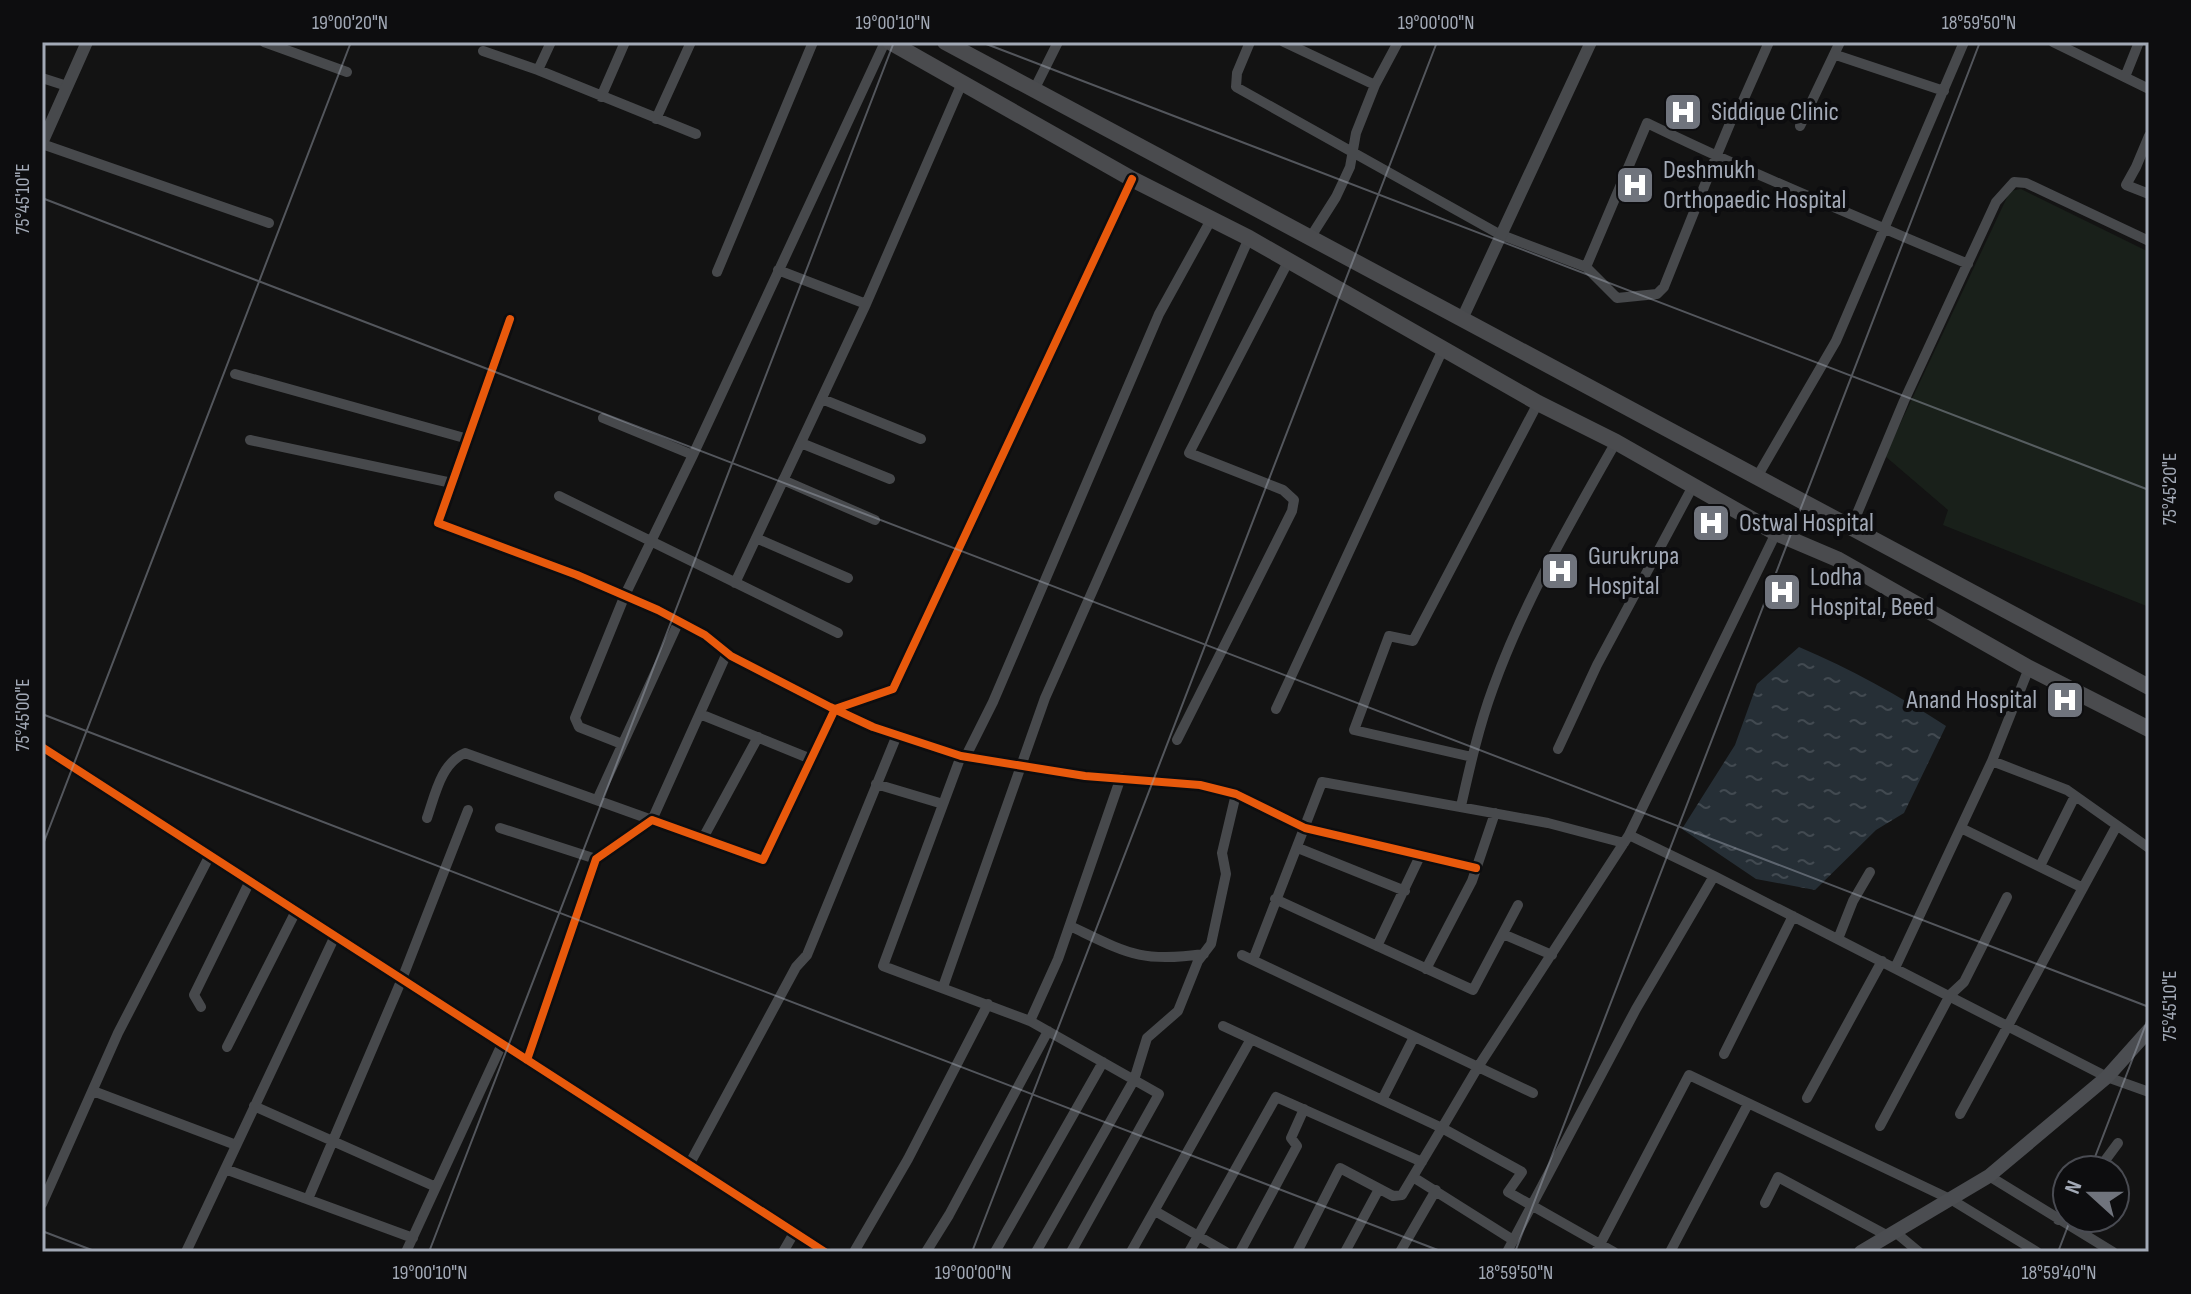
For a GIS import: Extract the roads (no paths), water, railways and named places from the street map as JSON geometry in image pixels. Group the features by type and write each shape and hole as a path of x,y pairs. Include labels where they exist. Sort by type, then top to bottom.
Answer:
{"main road":[{"path":"887,42 1132,179 1249,238 1538,403 1616,442 1776,533 1837,559 2029,668 2149,729"},
{"path":"945,42 2149,687"},
{"path":"1861,1252 1989,1176 2107,1077 2149,1030"}],"street":[{"path":"87,42 42,144 269,223"},
{"path":"264,42 347,72"},
{"path":"538,70 551,42"},
{"path":"601,97 625,42"},
{"path":"656,119 691,42"},
{"path":"717,272 813,42"},
{"path":"622,744 579,727 575,718 625,595 887,42"},
{"path":"1034,90 1058,42"},
{"path":"1250,42 1237,73 1236,87 1502,235 1586,267 1617,298 1657,294 1664,287 1716,157 1769,42"},
{"path":"1284,42 1375,85"},
{"path":"1310,238 1336,197 1350,167 1356,133 1375,85 1398,42"},
{"path":"1462,319 1591,42"},
{"path":"1800,126 1840,42"},
{"path":"1757,477 1836,341 1964,42"},
{"path":"2053,42 2149,89"},
{"path":"2125,77 2139,42"},
{"path":"483,51 696,134"},
{"path":"1836,55 1944,91"},
{"path":"42,78 67,86"},
{"path":"735,583 866,304 962,83"},
{"path":"1586,267 1647,123 1716,157 1968,264"},
{"path":"2149,136 2126,185 2149,194"},
{"path":"427,818 444,773 456,757 465,753 763,860 835,709 893,689 1132,179"},
{"path":"1851,528 1904,401 1996,202 2014,182 2026,183 2149,241"},
{"path":"1071,1252 1159,1094 1030,1021 883,966 964,756 993,702 1159,314 1212,218"},
{"path":"943,987 1045,698 1249,238"},
{"path":"1177,740 1292,511 1294,500 1283,490 1189,453 1288,262"},
{"path":"778,270 866,304"},
{"path":"510,319 438,523 625,595 705,635 727,653 835,709 897,735 964,756 1021,767 1085,776 1200,785 1236,794 1305,828 1476,868"},
{"path":"1276,709 1443,349"},
{"path":"235,374 468,439"},
{"path":"822,399 921,439"},
{"path":"1472,757 1354,730 1389,636 1413,641 1538,403"},
{"path":"603,418 693,455"},
{"path":"250,440 452,483"},
{"path":"1461,806 1493,687 1531,600 1616,442"},
{"path":"801,443 890,479"},
{"path":"783,480 875,520"},
{"path":"1558,749 1597,665 1693,486"},
{"path":"559,496 838,633"},
{"path":"1297,1252 1340,1168 1393,1196 1402,1195 1478,1067 1627,839 1776,533"},
{"path":"756,538 848,578"},
{"path":"597,800 679,621"},
{"path":"527,1060 596,859 652,820 727,653"},
{"path":"1895,968 1992,761 2029,668"},
{"path":"700,714 811,759"},
{"path":"689,1165 796,967 807,955 897,735"},
{"path":"703,838 758,737"},
{"path":"42,747 825,1252"},
{"path":"1992,761 2036,776 2075,796 2149,848"},
{"path":"1030,1021 1070,926 1121,777"},
{"path":"1533,1093 1248,958 1298,848 1322,782 1627,839 1714,876 2107,1077 2149,1092"},
{"path":"876,784 943,804"},
{"path":"1036,1252 1134,1080 1147,1038 1178,1011 1198,961 1211,944 1226,874 1222,853 1236,794"},
{"path":"2040,866 2075,796"},
{"path":"308,1199 402,979 468,810"},
{"path":"1426,969 1446,935 1476,868 1495,813"},
{"path":"1960,1114 2116,827"},
{"path":"500,828 596,859"},
{"path":"1961,828 2083,888"},
{"path":"1298,848 1405,891"},
{"path":"42,1204 118,1033 210,855"},
{"path":"1377,946 1420,856"},
{"path":"1838,939 1853,901 1870,872"},
{"path":"1507,1252 1636,1009 1714,876"},
{"path":"201,1007 194,995 250,881"},
{"path":"1880,1126 1950,995 1964,982 2007,897"},
{"path":"1275,899 1473,990 1518,905"},
{"path":"227,1047 296,911"},
{"path":"1724,1054 1793,916"},
{"path":"1070,926 1142,957 1169,959 1204,954"},
{"path":"1503,934 1552,955"},
{"path":"186,1252 335,936"},
{"path":"1807,1098 1882,961"},
{"path":"854,1252 908,1159 988,1004"},
{"path":"1223,1026 1442,1128 1522,1172 1508,1192 1598,1248 1614,1252"},
{"path":"926,1252 1048,1031"},
{"path":"1382,1100 1414,1037"},
{"path":"1131,1252 1251,1039"},
{"path":"406,1252 502,1044"},
{"path":"995,1252 1103,1062"},
{"path":"1598,1248 1689,1075 1952,1200 2037,1252"},
{"path":"93,1091 236,1145"},
{"path":"1189,1252 1276,1097 1422,1162"},
{"path":"1670,1252 1748,1104"},
{"path":"254,1106 436,1187"},
{"path":"1240,1252 1297,1146 1291,1138 1304,1109"},
{"path":"2110,1154 2118,1143"},
{"path":"225,1169 413,1238"},
{"path":"1989,1176 2051,1216"},
{"path":"1413,1177 1513,1240"},
{"path":"1765,1203 1778,1177 1891,1234 1919,1252"},
{"path":"1345,1252 1379,1189"},
{"path":"1400,1252 1436,1190"},
{"path":"1155,1211 1226,1252"},
{"path":"783,1252 794,1233"},
{"path":"2082,1234 2113,1252"}],"water":[{"path":"1799,647 1874,683 1946,726 1904,813 1876,830 1815,890 1756,879 1682,829 1735,745 1757,684"}],"place":[{"name":"Siddique Clinic","path":"1683,112"},
{"name":"Deshmukh Orthopaedic Hospital","path":"1635,185"},
{"name":"Ostwal Hospital","path":"1711,523"},
{"name":"Gurukrupa Hospital","path":"1560,571"},
{"name":"Lodha Hospital, Beed","path":"1782,592"},
{"name":"Anand Hospital","path":"2065,700"}]}
